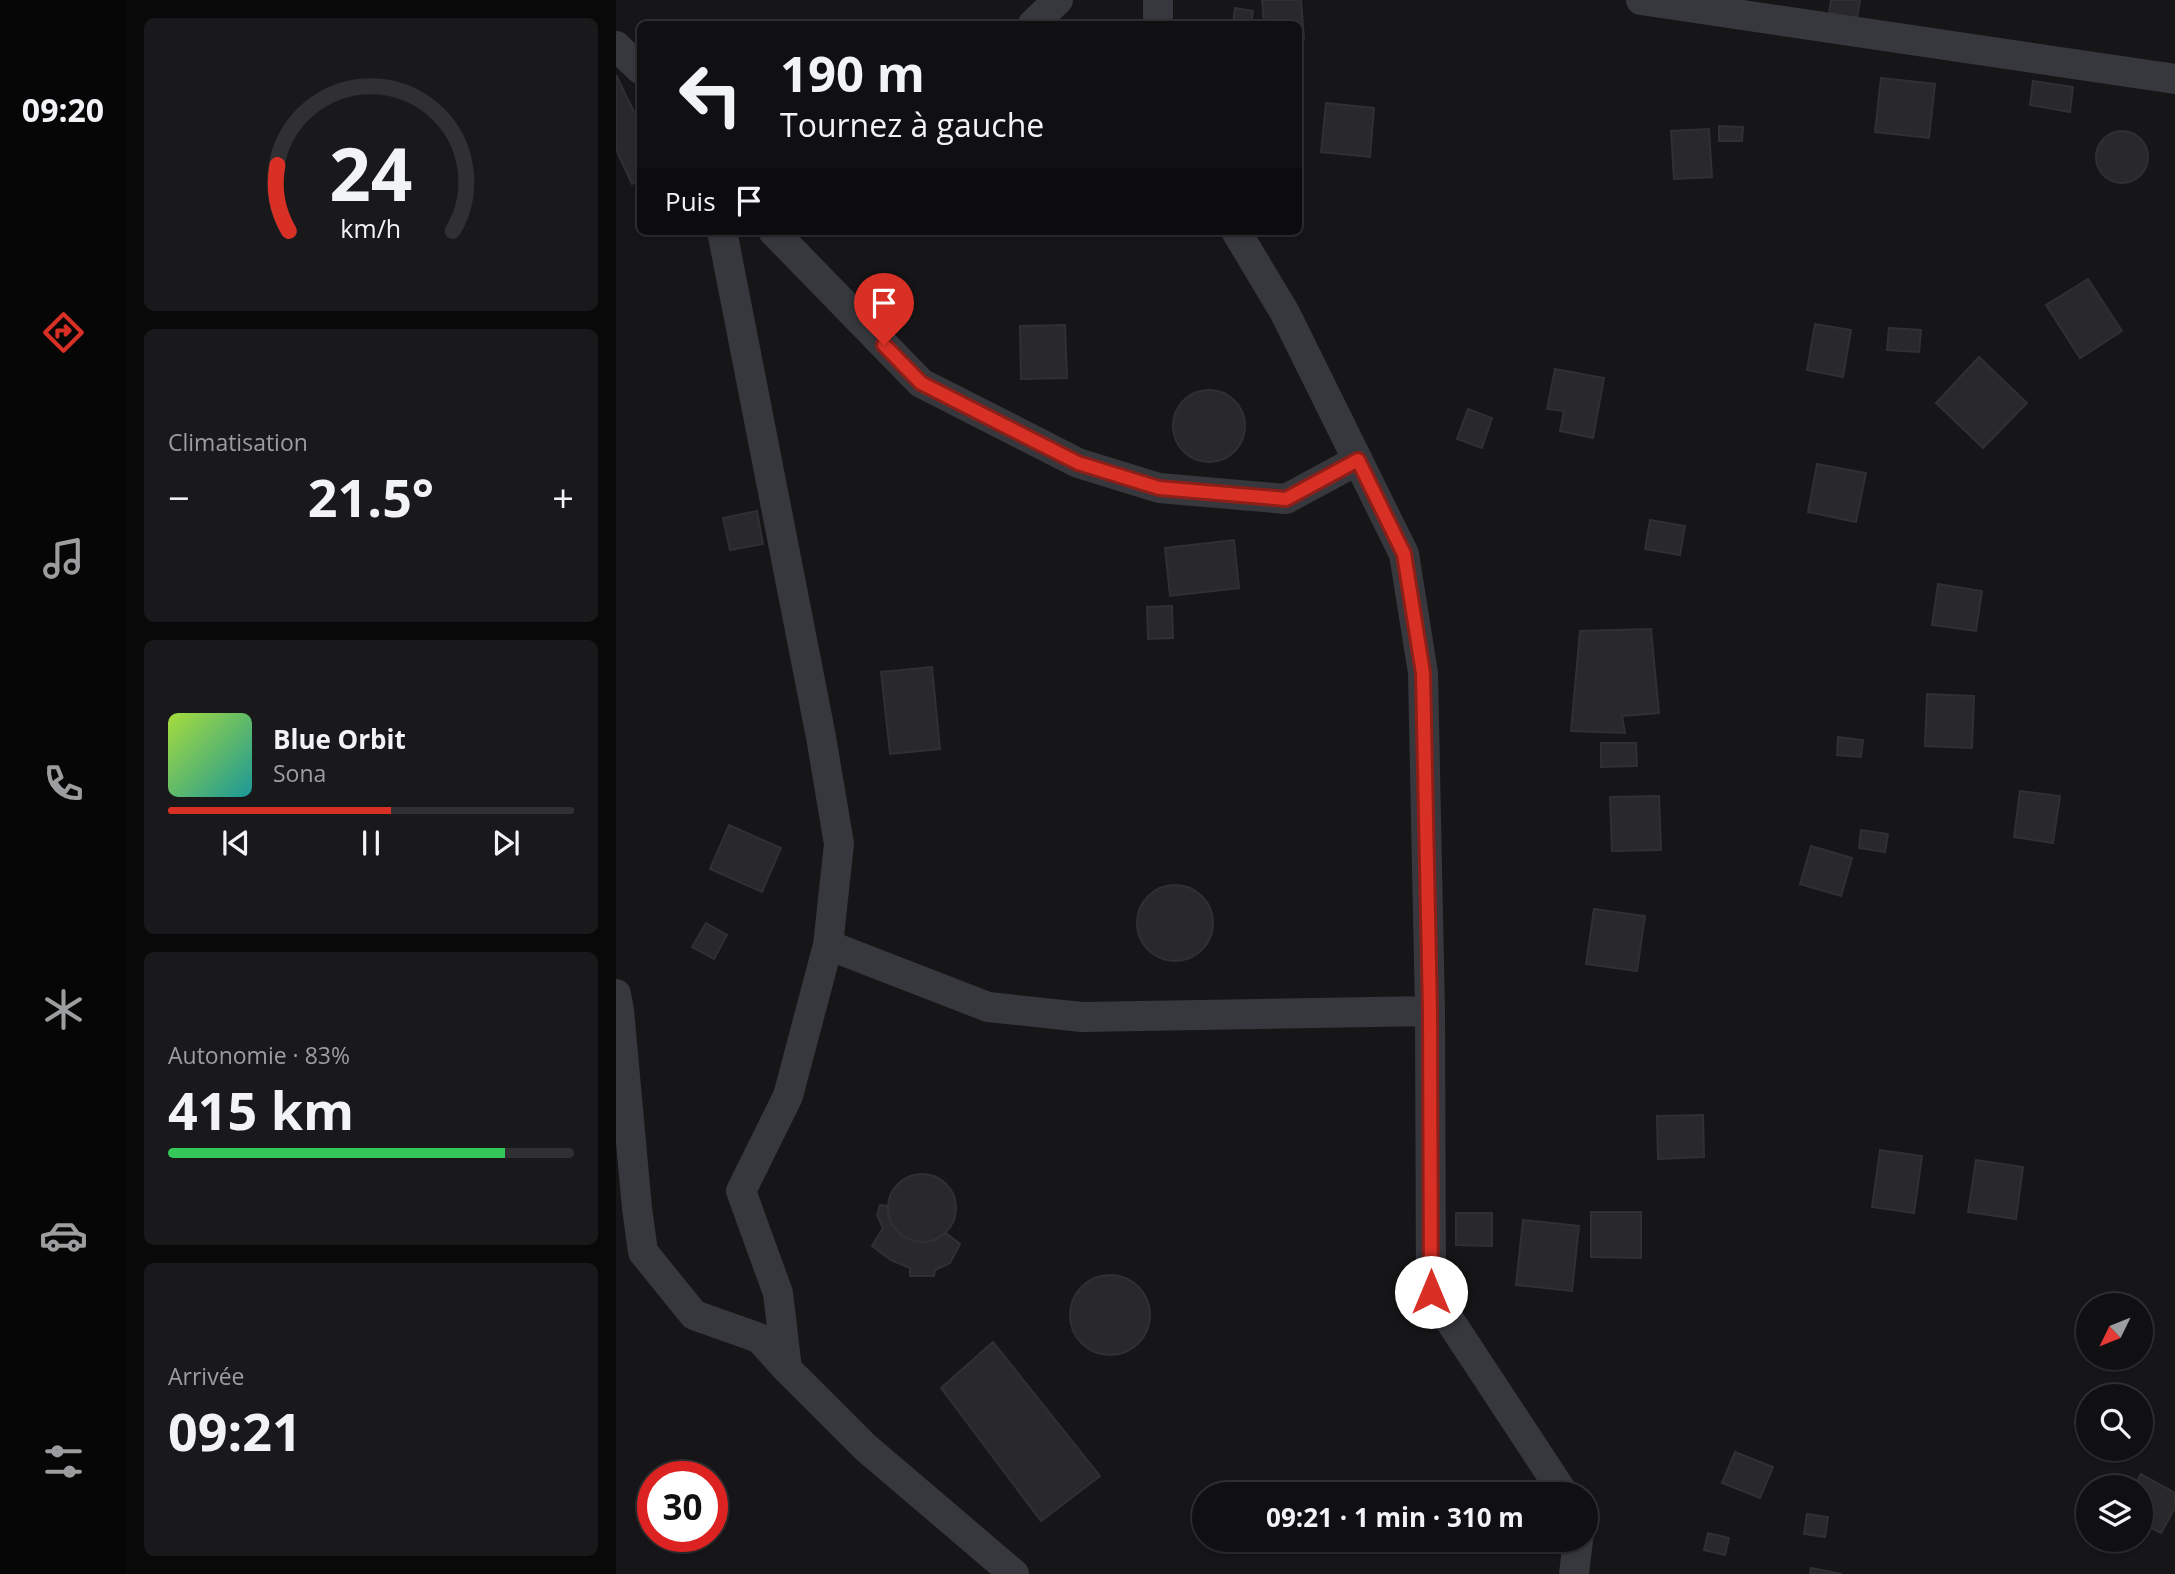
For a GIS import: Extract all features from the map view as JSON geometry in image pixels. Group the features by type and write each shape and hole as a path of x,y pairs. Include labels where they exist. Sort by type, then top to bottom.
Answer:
{"street":[{"path":"1036,21 1058,0"},
{"path":"1158,0 1158,21"},
{"path":"1641,0 2175,79"},
{"path":"616,46 637,66"},
{"path":"723,235 821,737 839,844 828,945 788,1096 741,1191 778,1293 787,1369"},
{"path":"777,235 921,383 1078,463 1159,488 1286,499 1358,460"},
{"path":"1238,235 1285,313 1404,554 1423,673 1430,1011 1431,1292 1556,1482"},
{"path":"828,945 988,1007 1082,1017 1430,1011"},
{"path":"616,994 643,1252 694,1315 759,1338 865,1447 1014,1574"},
{"path":"1574,1574 1577,1552"}],"building":[{"path":"1262,0 1301,0 1304,39 1302,21 1264,21"},
{"path":"1831,0 1860,0 1857,19 1829,13"},
{"path":"1235,8 1253,11 1251,21 1233,21"},
{"path":"616,75 637,118 637,181 632,184 616,149"},
{"path":"1881,78 1935,84 1929,138 1875,132"},
{"path":"2033,81 2073,87 2070,112 2030,105"},
{"path":"1326,103 1374,108 1370,157 1321,152"},
{"path":"1719,126 1743,127 1742,141 1719,141"},
{"path":"1709,129 1712,177 1674,179 1671,131"},
{"path":"2122,131 2141,138 2148,157 2141,176 2122,183 2103,176 2096,157 2103,138"},
{"path":"2088,279 2122,331 2080,358 2046,305"},
{"path":"1815,324 1851,330 1843,377 1807,370"},
{"path":"1065,325 1067,378 1021,379 1020,326"},
{"path":"1889,328 1921,330 1919,352 1887,350"},
{"path":"1979,357 2027,403 1983,448 1936,403"},
{"path":"1555,369 1604,378 1593,438 1560,431 1564,411 1547,409"},
{"path":"1216,390 1235,400 1243,412 1243,440 1235,452 1223,460 1202,462 1183,452 1175,440 1173,419 1183,400 1195,392"},
{"path":"1468,409 1492,418 1482,448 1457,439"},
{"path":"1817,464 1866,473 1856,522 1808,512"},
{"path":"757,511 763,544 730,550 723,518"},
{"path":"1650,520 1685,526 1680,555 1645,549"},
{"path":"1234,540 1239,588 1170,596 1165,548"},
{"path":"1938,584 1982,591 1976,631 1932,625"},
{"path":"1172,606 1173,638 1148,639 1147,607"},
{"path":"1651,629 1659,713 1622,716 1625,733 1571,731 1580,631"},
{"path":"932,667 940,749 890,754 881,672"},
{"path":"1927,694 1974,696 1972,748 1925,746"},
{"path":"1838,737 1863,740 1861,757 1837,755"},
{"path":"1601,743 1636,743 1637,766 1601,767"},
{"path":"2020,791 2060,796 2053,843 2014,837"},
{"path":"1659,796 1661,850 1612,851 1610,797"},
{"path":"729,825 781,848 762,892 710,869"},
{"path":"1861,830 1888,834 1885,852 1859,848"},
{"path":"1811,846 1852,858 1841,896 1800,884"},
{"path":"1175,885 1189,888 1202,896 1210,909 1213,923 1210,937 1202,950 1189,958 1175,961 1161,958 1148,950 1140,937 1137,923 1140,909 1148,896 1161,888"},
{"path":"1594,909 1645,916 1637,971 1586,964"},
{"path":"706,923 727,935 714,959 692,947"},
{"path":"1703,1115 1704,1157 1658,1159 1657,1116"},
{"path":"1880,1150 1922,1156 1914,1213 1872,1207"},
{"path":"1976,1160 2023,1167 2016,1219 1968,1212"},
{"path":"929,1174 950,1189 956,1201 954,1221 946,1232 929,1242 915,1242 898,1232 890,1221 888,1201 898,1184 909,1176"},
{"path":"880,1205 887,1206 894,1228 902,1236 924,1242 935,1240 946,1233 960,1244 950,1263 935,1270 934,1276 910,1276 910,1268 891,1260 872,1246 883,1228 877,1215"},
{"path":"1591,1212 1641,1212 1641,1258 1591,1257"},
{"path":"1456,1213 1492,1213 1492,1246 1456,1245"},
{"path":"1523,1220 1579,1226 1572,1291 1516,1285"},
{"path":"1110,1275 1125,1278 1138,1287 1147,1300 1150,1315 1147,1330 1138,1343 1125,1352 1110,1355 1095,1352 1082,1343 1073,1330 1070,1315 1073,1300 1082,1287 1095,1278"},
{"path":"993,1342 1100,1476 1041,1521 941,1388"},
{"path":"1735,1452 1773,1467 1760,1498 1722,1483"},
{"path":"2153,1481 2175,1493 2175,1508 2161,1533 2153,1529"},
{"path":"1807,1514 1828,1517 1825,1537 1804,1534"},
{"path":"1708,1533 1729,1538 1725,1555 1704,1550"},
{"path":"1811,1568 1842,1574 1810,1574"}],"route":[{"path":"884,345 921,383 1078,463 1159,488 1286,499 1358,460 1404,554 1423,673 1430,1011 1431,1292"}]}
